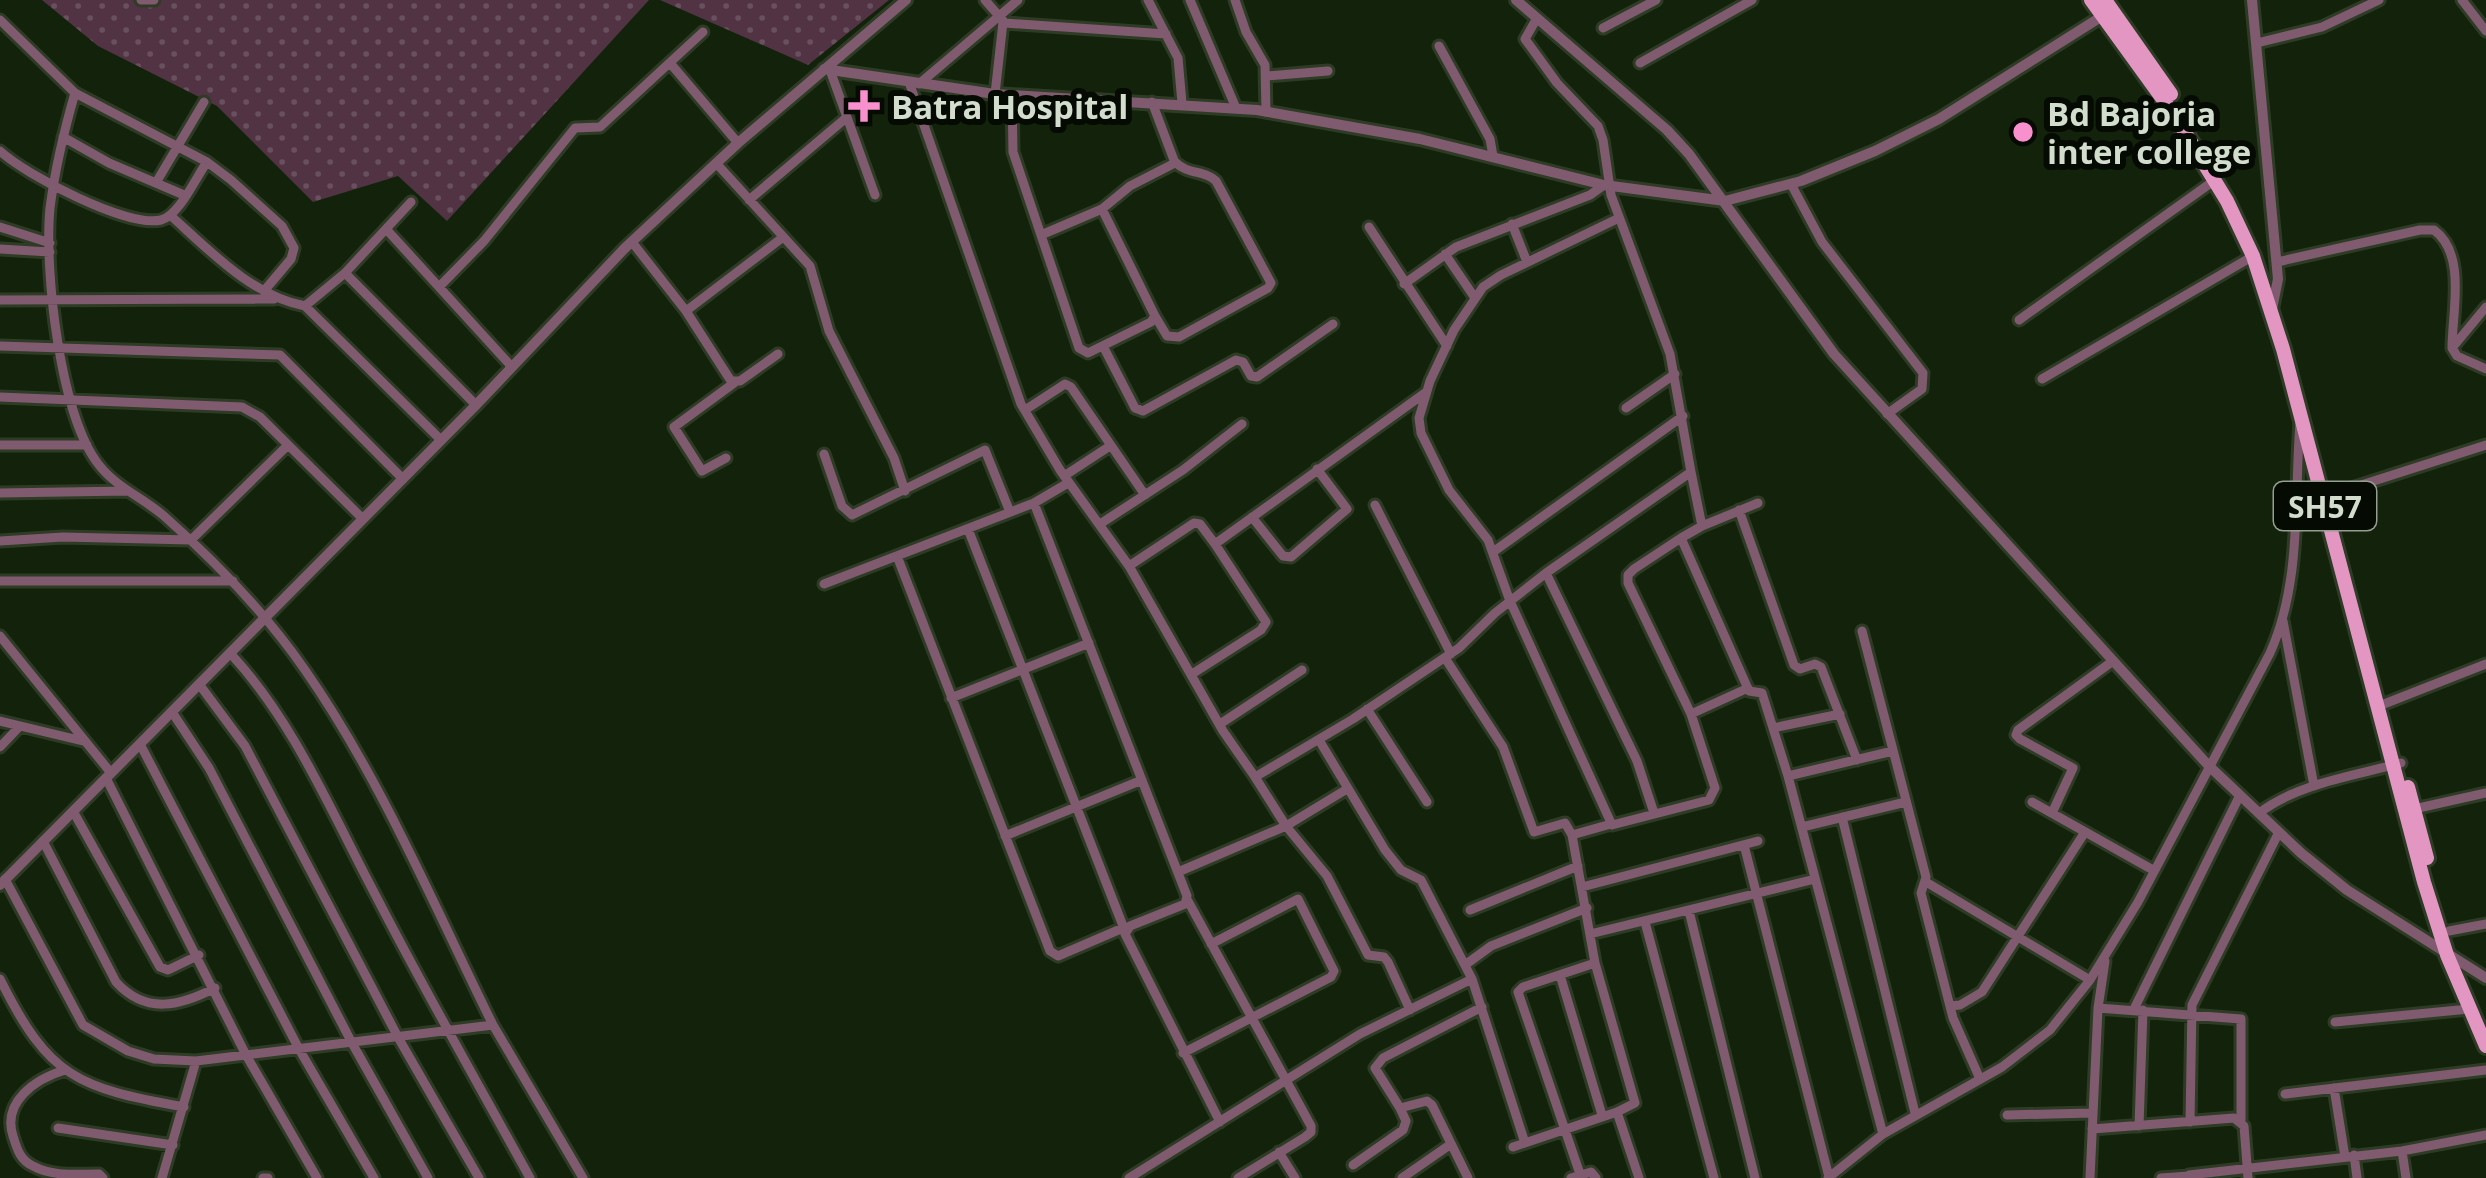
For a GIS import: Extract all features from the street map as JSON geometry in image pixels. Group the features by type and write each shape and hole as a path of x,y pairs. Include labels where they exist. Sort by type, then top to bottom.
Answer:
{"main road":[{"name":"SH57","path":"2092,0 2104,8 2181,110 2234,197 2275,304 2330,495 2361,635 2453,959 2486,1024"},
{"name":"SH57","path":"2104,8 2215,181 2275,304 2397,764 2453,959 2486,1046"}],"street":[{"path":"141,0 154,0"},
{"path":"493,1025 247,1055 154,1059 128,1051 82,1025 3,882 632,242 738,143 906,0"},
{"path":"985,0 1001,19 995,94"},
{"path":"914,83 1001,19 1018,0"},
{"path":"1148,0 1178,58 1182,104"},
{"path":"1190,0 1236,108"},
{"path":"1235,0 1246,32 1262,56 1266,112"},
{"path":"1516,0 1667,130 1799,308 1887,414 2208,765 2347,890 2486,978"},
{"path":"1603,28 1656,0"},
{"path":"1640,63 1752,0"},
{"path":"2252,0 2277,262 2275,304"},
{"path":"2351,0 2352,15"},
{"path":"2257,43 2352,15 2379,0"},
{"path":"2462,0 2486,31"},
{"path":"827,69 995,94 1266,112 1492,156 1607,185 1724,201 1839,167 1939,119 2104,8"},
{"path":"1537,18 1525,39 1550,75 1598,126 1607,185 1675,374 1702,526"},
{"path":"1001,19 1166,34"},
{"path":"0,20 75,92 207,162 289,237 294,248 291,259 264,291"},
{"path":"439,287 484,241 570,133 580,127 600,127 703,32"},
{"path":"1439,46 1490,139 1492,156"},
{"path":"670,63 738,143"},
{"path":"827,69 875,195"},
{"path":"1267,76 1328,71"},
{"path":"914,83 1025,410 1066,479 1129,566 1220,724 1286,826 1327,876 1367,955 1388,962 1410,1010"},
{"path":"75,92 53,188 50,248 58,348 87,445 104,472 190,540 266,617 353,745 493,1025 583,1178"},
{"path":"1012,95 1013,152 1079,348 1088,353 1155,316"},
{"path":"158,182 205,102"},
{"path":"1102,209 1167,336 1179,337 1268,288 1270,283 1213,177 1184,171 1175,162 1151,103"},
{"path":"749,200 846,118"},
{"path":"63,137 184,195"},
{"path":"0,152 53,188 143,220 170,215 207,162"},
{"path":"1042,235 1102,209 1130,186 1175,162"},
{"path":"716,163 810,266 829,331 895,458 905,491"},
{"path":"2019,320 2215,181"},
{"path":"1791,184 1822,242 1923,373 1922,389 1887,414"},
{"path":"1404,284 1445,254 1607,185"},
{"path":"305,306 345,273 410,202"},
{"path":"170,215 226,265 264,291 305,306 441,440"},
{"path":"1611,824 1510,601 1493,552 1450,490 1420,433 1419,418 1425,393 1474,298 1501,275 1619,218"},
{"path":"1512,224 1527,262"},
{"path":"0,227 50,248"},
{"path":"1369,227 1447,346"},
{"path":"387,230 512,367"},
{"path":"2277,262 2434,230 2450,249 2452,348 2457,356 2486,370"},
{"path":"686,311 782,238"},
{"path":"632,242 734,382"},
{"path":"0,249 50,248"},
{"path":"1445,254 1474,298"},
{"path":"2042,379 2253,256"},
{"path":"345,273 476,405"},
{"path":"0,300 280,299"},
{"path":"2452,348 2486,307"},
{"path":"1103,346 1135,408 1143,411 1236,360 1257,377 1333,324"},
{"path":"0,346 280,355 403,478"},
{"path":"726,458 702,471 674,427 778,354"},
{"path":"1626,408 1675,374"},
{"path":"1025,410 1067,384 1144,495"},
{"path":"1215,544 1425,393"},
{"path":"0,398 242,407 260,417 363,519"},
{"path":"2300,412 2294,555 2284,621 2314,786"},
{"path":"1493,552 1683,416"},
{"path":"1100,524 1242,424"},
{"path":"0,445 87,445"},
{"path":"0,541 63,537 190,540 288,445"},
{"path":"2330,495 2486,445"},
{"path":"824,584 1034,503 1110,446"},
{"path":"824,454 846,513 865,511 985,450 1010,512"},
{"path":"1252,517 1283,556 1291,557 1346,509 1317,469"},
{"path":"1255,778 1448,656 1546,573 1691,472"},
{"path":"0,493 128,490"},
{"path":"1034,503 1188,901 1311,1132 1238,1178"},
{"path":"1571,835 1709,800 1714,793 1690,714 1628,583 1628,574 1702,526 1758,503"},
{"path":"1319,740 1401,871 1420,880 1472,979 1519,1145 1635,1103 1595,963 1571,835 1565,823 1538,833 1531,829 1503,747 1448,656 1375,505"},
{"path":"1739,510 1794,665 1822,667 1857,760"},
{"path":"1129,566 1194,523 1200,524 1266,622 1261,630 1192,674"},
{"path":"968,529 1124,929 1220,1122"},
{"path":"1681,538 1748,688 1751,693 1762,693 1883,1134"},
{"path":"897,556 1054,954 1188,901"},
{"path":"1546,573 1637,760 1654,813"},
{"path":"0,581 233,581"},
{"path":"1744,845 1829,1178 1883,1134 1980,1079 2050,1030 2105,956 2284,621"},
{"path":"1862,631 1926,882 1921,893 1950,1006 1980,1079"},
{"path":"1,641 108,776 247,1055 316,1178"},
{"path":"951,698 1089,643"},
{"path":"230,653 288,728 530,1178"},
{"path":"2052,812 2073,768 2020,740 2018,730 2113,661"},
{"path":"2384,704 2486,664"},
{"path":"1220,724 1301,670"},
{"path":"200,684 245,746 478,1178"},
{"path":"1690,714 1748,688"},
{"path":"1367,710 1427,802"},
{"path":"172,712 218,784 428,1178"},
{"path":"1773,728 1840,714"},
{"path":"0,721 83,741"},
{"path":"0,747 20,726"},
{"path":"140,744 299,1048 374,1178"},
{"path":"1788,776 1893,751"},
{"path":"2259,814 2276,800 2314,786 2397,764"},
{"path":"1005,836 1142,780"},
{"path":"1178,872 1286,826 1347,789"},
{"path":"2414,809 2486,793"},
{"path":"2139,1126 2138,1010 2240,795"},
{"path":"1802,826 1906,802"},
{"path":"2032,802 2153,870"},
{"path":"74,811 152,958 169,970 199,955"},
{"path":"1842,817 1915,1113"},
{"path":"1950,1006 1982,992 2086,832"},
{"path":"2190,1122 2194,998 2279,832"},
{"path":"43,841 116,982 126,992 139,1001 173,1005 215,988"},
{"path":"1582,887 1759,841"},
{"path":"1470,910 1578,866"},
{"path":"1590,934 1815,879"},
{"path":"1926,882 2090,980"},
{"path":"1183,1053 1331,977 1334,971 1298,899 1210,944"},
{"path":"1465,965 1491,946 1587,908"},
{"path":"1689,911 1755,1178"},
{"path":"1646,922 1714,1178"},
{"path":"2449,932 2486,924"},
{"path":"2090,1178 2105,956"},
{"path":"1595,963 1518,992 1575,1176 1591,1172 1596,1178"},
{"path":"1560,975 1602,1115"},
{"path":"0,979 33,1040 65,1070 130,1097 184,1107"},
{"path":"1129,1178 1360,1034 1472,979"},
{"path":"1353,1165 1403,1130 1406,1120 1375,1068 1377,1063 1482,1007"},
{"path":"2098,1008 2192,1012 2244,1022 2241,1120 2248,1172"},
{"path":"2335,1022 2469,1009"},
{"path":"162,1178 196,1060"},
{"path":"65,1070 40,1078 14,1105 8,1120 17,1150 23,1160 46,1172 103,1178"},
{"path":"2285,1094 2486,1070"},
{"path":"2334,1088 2357,1178"},
{"path":"1400,1108 1427,1101 1468,1178"},
{"path":"1617,1112 1639,1178"},
{"path":"2007,1115 2092,1113"},
{"path":"2092,1130 2241,1120"},
{"path":"58,1128 173,1145"},
{"path":"2161,1178 2248,1172 2486,1135"},
{"path":"1402,1178 1451,1144"},
{"path":"2402,1151 2405,1178"},
{"path":"1280,1153 1295,1178"},
{"path":"1156,1162 1166,1178"},
{"path":"2302,1163 2303,1178"}],"shaded area":[{"path":"42,0 649,0 447,221 398,176 313,202 217,106 98,46"},
{"path":"660,0 889,0 808,65"}],"place":[{"name":"Batra Hospital","path":"864,106"},
{"name":"Bd Bajoria inter college","path":"2023,132"}]}
